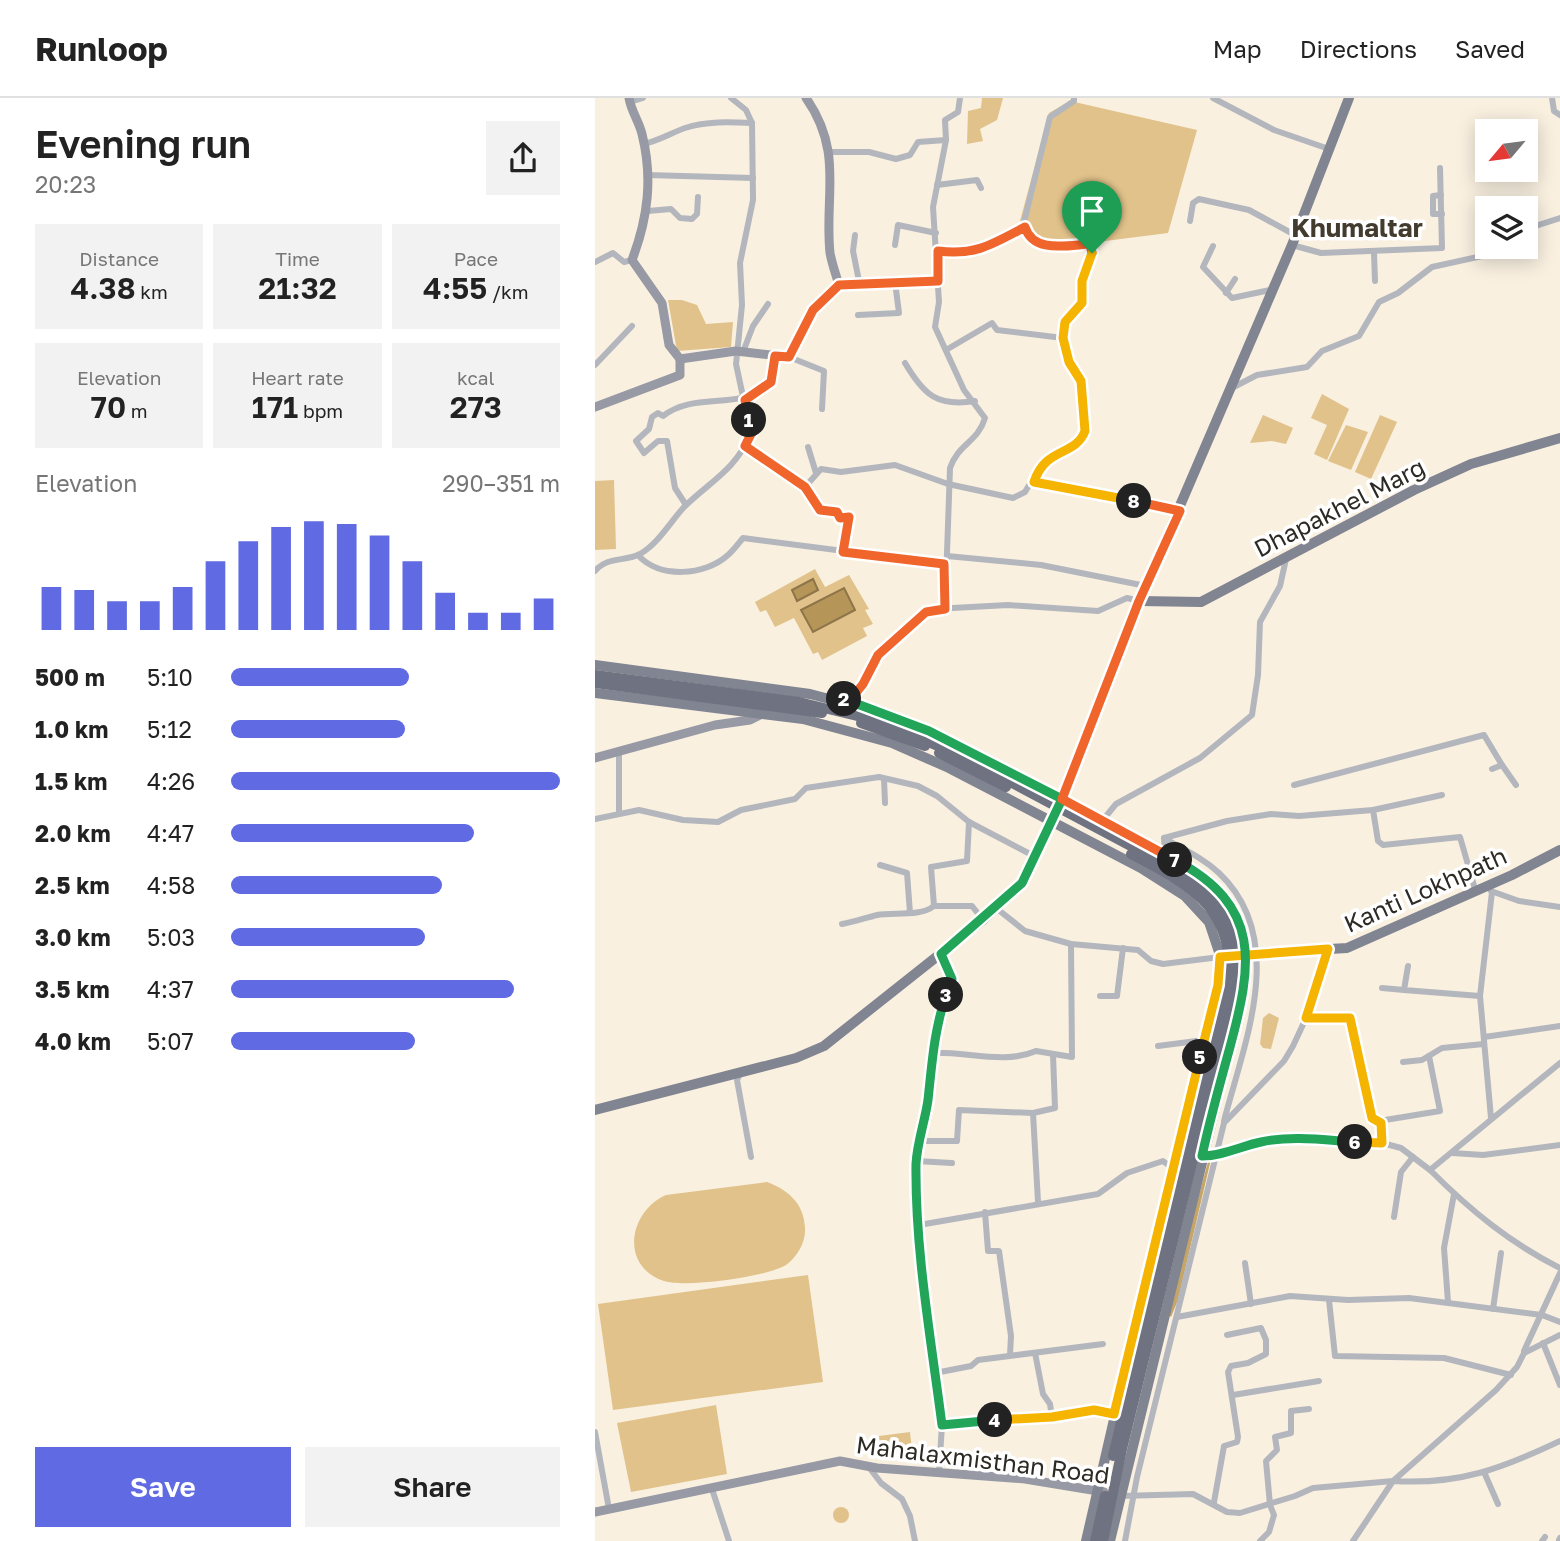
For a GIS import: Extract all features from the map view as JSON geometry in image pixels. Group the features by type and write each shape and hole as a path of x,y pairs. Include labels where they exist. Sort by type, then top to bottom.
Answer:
{"highway":[{"path":"595,675 799,702 868,717 938,744 1057,810 1193,891 1220,924 1239,955 1187,1147 1109,1494 1095,1541"},
{"path":"595,683 792,708 857,721 935,751 1057,810"},
{"path":"1104,1541 1109,1494"}],"main road":[{"path":"595,1110 741,1072 824,1046 983,920 1022,883 1057,810 1139,601 1180,511 1270,290 1294,240 1349,98"},
{"name":"Dhapakhel Marg","path":"1139,601 1201,602 1414,489 1471,464 1560,439"},
{"path":"595,665 843,701 929,731 1057,810"},
{"path":"595,693 764,713 828,724 892,743 1057,810 1102,821 1204,878 1227,899 1242,929 1239,955 1242,998 1202,1156 1109,1494 1086,1541"},
{"name":"Kanti Lokhpath","path":"1239,955 1347,948 1484,889 1560,850"},
{"path":"1111,1541 1109,1494 1114,1414 1218,985 1239,955"}],"street":[{"path":"632,260 648,211 644,144 630,100 643,98"},
{"path":"595,571 607,561 638,555 663,533 686,505 717,482 745,446 751,427 740,352 740,263 753,200 752,123 746,110 731,98"},
{"path":"806,98 821,123 828,152 832,180 831,257 839,285"},
{"path":"945,609 948,484 955,454 981,433 985,418 975,401 964,390 935,327 939,302 938,251 933,207 946,140 946,120 958,112 960,98"},
{"path":"805,487 821,469 842,472 895,466 948,484 1013,498 1025,492 1034,482 1044,460 1073,445 1085,431 1081,381 1069,362 1063,338 1065,322 1082,303 1082,281 1089,264 1091,246 1056,248 1028,236 1025,227 1050,117 1074,98"},
{"path":"1213,98 1274,130 1329,149"},
{"path":"1552,98 1554,111 1560,115"},
{"path":"644,144 719,121 752,123"},
{"path":"828,152 869,152 896,159 910,155 918,142 946,140"},
{"path":"1190,221 1193,203 1199,199 1249,210 1319,253 1374,253 1442,248 1442,214 1433,214 1433,195 1441,195 1440,168"},
{"path":"647,175 754,178"},
{"path":"937,185 977,180 981,188"},
{"path":"648,211 671,209 680,218 692,219 697,214 698,197"},
{"path":"1538,225 1560,218"},
{"path":"895,245 898,225 936,233"},
{"path":"938,251 959,255 994,243 1025,227"},
{"path":"855,235 853,251 860,286"},
{"path":"1213,246 1203,267 1226,293 1237,298 1270,290"},
{"path":"595,262 613,253 624,262 632,260"},
{"path":"1374,253 1375,281"},
{"path":"1230,389 1257,375 1307,367 1322,351 1355,339 1366,328 1380,302 1398,293 1440,263 1475,256"},
{"path":"595,406 680,375 680,359 669,345 662,303 632,260"},
{"path":"1226,293 1235,279"},
{"path":"789,357 813,310 839,285 938,281"},
{"path":"858,316 899,313 895,282"},
{"path":"740,352 768,304"},
{"path":"946,350 992,323 997,330 1063,338"},
{"path":"595,365 632,326"},
{"path":"680,359 740,352 789,357 824,372 822,409"},
{"path":"686,505 675,488 667,441 658,441 644,453 636,440 649,429 652,417 658,413 663,416 686,402 745,400 771,382 775,356"},
{"path":"905,363 930,396 954,404 975,401"},
{"path":"745,446 805,487 820,510 837,512 840,518 849,517 843,552"},
{"path":"808,447 816,472"},
{"path":"1034,482 1180,511"},
{"path":"638,555 652,568 685,572 710,567 743,538 944,564"},
{"path":"947,556 1041,565 1146,586"},
{"path":"1102,821 1116,804 1200,758 1252,715 1258,675 1260,622 1280,586 1286,559"},
{"path":"843,701 863,684 878,655 926,612 1008,605 1098,611 1127,598 1139,601"},
{"path":"595,758 715,725 750,720 764,713"},
{"path":"1294,785 1484,735 1516,786"},
{"path":"619,751 619,812"},
{"path":"1492,769 1502,765"},
{"path":"595,819 619,812 652,811 683,820 718,822 741,810 795,799 806,788 862,779 884,779 918,786 937,796 969,822 1034,856"},
{"path":"884,779 885,803"},
{"path":"1164,838 1227,821 1272,814 1299,816 1373,810 1443,795"},
{"path":"1373,810 1378,841 1383,845 1463,839 1484,889 1480,996 1492,1118"},
{"path":"933,906 931,867 967,861 969,822"},
{"path":"1164,838 1165,855"},
{"path":"1125,1541 1137,1477 1252,1003 1239,955 1253,930 1232,889 1200,858 1164,838"},
{"path":"880,865 907,873 910,913"},
{"path":"1484,889 1519,901 1560,907"},
{"path":"842,924 880,915 910,913 933,906 959,904 972,906 983,920"},
{"path":"996,908 1025,931 1072,944 1138,950 1151,961 1163,964 1239,955"},
{"path":"931,1053 992,1058 1029,1056 1036,1051 1072,1057 1072,944"},
{"path":"1100,996 1117,996 1123,948"},
{"path":"1224,1123 1284,1060 1306,1018 1328,949"},
{"path":"939,1472 942,1425 919,1225 916,1161 921,1141 934,1033 952,979 941,954"},
{"path":"1404,990 1408,966"},
{"path":"1382,988 1480,996"},
{"path":"1306,1018 1349,1016 1372,1118 1382,1127 1382,1143"},
{"path":"1402,1062 1429,1056 1442,1048 1560,1026"},
{"path":"1158,1046 1204,1040"},
{"path":"921,1141 957,1141 959,1110 1033,1113 1055,1108 1053,1055"},
{"path":"1377,1121 1440,1111 1429,1056"},
{"path":"1430,1170 1492,1118 1523,1097 1560,1063"},
{"path":"741,1072 737,1080 751,1157"},
{"path":"1033,1113 1038,1202"},
{"path":"1202,1156 1214,1156 1263,1141 1302,1139 1382,1143 1401,1148 1430,1170 1479,1218 1534,1255 1560,1268"},
{"path":"1452,1153 1483,1155 1523,1152 1560,1145"},
{"path":"1394,1217 1401,1172 1413,1157"},
{"path":"916,1161 952,1163"},
{"path":"919,1225 1038,1202 1098,1194 1127,1173 1155,1163 1163,1161 1172,1168"},
{"path":"1448,1302 1445,1239 1454,1194"},
{"path":"985,1212 988,1251 999,1251 1011,1336 1010,1355"},
{"path":"1493,1309 1501,1253"},
{"path":"1245,1263 1251,1304"},
{"path":"1353,1541 1393,1481 1511,1375 1524,1353 1560,1273"},
{"path":"1177,1317 1290,1296 1329,1300 1409,1298 1542,1315 1560,1322"},
{"path":"1329,1300 1335,1356 1444,1359 1511,1375"},
{"path":"1214,1502 1224,1446 1237,1441 1238,1437 1228,1372 1231,1366 1262,1357 1266,1354 1267,1345 1261,1328 1227,1335"},
{"path":"1524,1353 1560,1335"},
{"path":"1543,1343 1560,1385"},
{"path":"935,1373 971,1366 978,1360 1103,1344"},
{"path":"1035,1353 1043,1394 1050,1404 1052,1417"},
{"path":"1233,1395 1319,1381"},
{"path":"1260,1541 1269,1532 1274,1515 1270,1505 1266,1461 1277,1450 1275,1437 1291,1433 1294,1409 1309,1409"},
{"path":"942,1425 1052,1417 1094,1410 1114,1414"},
{"path":"595,1432 609,1509"},
{"path":"1109,1494 1135,1497 1184,1493 1214,1502 1227,1512 1235,1513 1270,1505 1313,1488 1393,1481 1434,1484 1512,1465 1560,1441"},
{"name":"Mahalaxmisthan Road","path":"595,1512 840,1461 1025,1479 1109,1494"},
{"path":"865,1465 881,1483 902,1499 910,1516 915,1541"},
{"path":"1484,1472 1498,1504"},
{"path":"712,1489 729,1541"}],"shaded area":[{"path":"982,98 1003,98 997,120 980,129 983,141 967,144 968,111 981,108"},
{"path":"1070,101 1197,130 1168,233 1058,247 1028,236 1020,221 1049,113"},
{"path":"668,300 682,300 697,305 706,324 733,322 731,347 677,351"},
{"path":"1322,394 1349,409 1327,460 1314,454 1327,425 1311,418"},
{"path":"1263,415 1293,428 1286,444 1272,441 1250,443"},
{"path":"1380,415 1397,422 1371,479 1355,472"},
{"path":"1346,425 1368,432 1351,470 1328,461"},
{"path":"614,480 616,549 595,550 595,481"},
{"path":"815,569 825,587 849,575 869,609 865,610 873,624 863,628 867,636 822,660 818,652 813,654 794,618 775,627 766,610 760,612 755,602"},
{"path":"813,579 818,590 797,601 792,590"},
{"path":"844,588 855,610 813,632 801,610"},
{"path":"1269,1013 1279,1018 1271,1049 1263,1048 1260,1044 1263,1018"},
{"path":"1209,1158 1211,1159 1178,1300 1171,1317 1167,1313"},
{"path":"767,1182 788,1193 802,1211 804,1219 805,1233 802,1244 794,1258 786,1265 745,1277 675,1283 650,1274 640,1264 634,1239 643,1214 653,1203 666,1195"},
{"path":"808,1275 823,1382 613,1410 598,1304"},
{"path":"716,1405 727,1474 631,1492 617,1423"},
{"path":"910,1432 912,1450 881,1454 879,1436"},
{"path":"841,1507 849,1515 841,1523 833,1515"}],"district":[{"name":"Khumaltar","path":"1357,227"}],"route":[{"path":"1092,253 1082,281 1082,303 1068,316 1063,329 1069,362 1081,381 1085,431 1083,437 1073,445 1044,460 1034,482 1180,511 1139,601 1062,799 1204,878 1227,899 1242,929 1247,953 1245,986 1202,1156 1214,1156 1263,1141 1302,1139 1382,1143 1383,1138 1381,1123 1372,1118 1349,1016 1306,1018 1328,949 1247,953 1220,957 1216,993 1114,1414 1094,1410 1052,1417 1026,1416 942,1425 919,1225 916,1161 927,1103 934,1033 952,979 941,954 1013,894 1022,883 1062,799 929,731 899,718 843,701 845,696 855,694 863,684 878,655 926,612 945,609 944,564 843,552 849,517 840,518 837,512 820,510 805,487 745,446 751,434 751,427 745,400 771,382 775,356 789,357 813,310 839,285 938,281 938,251 959,255 994,243 1025,227 1028,236 1034,240 1056,248 1090,244 1092,253"}]}
